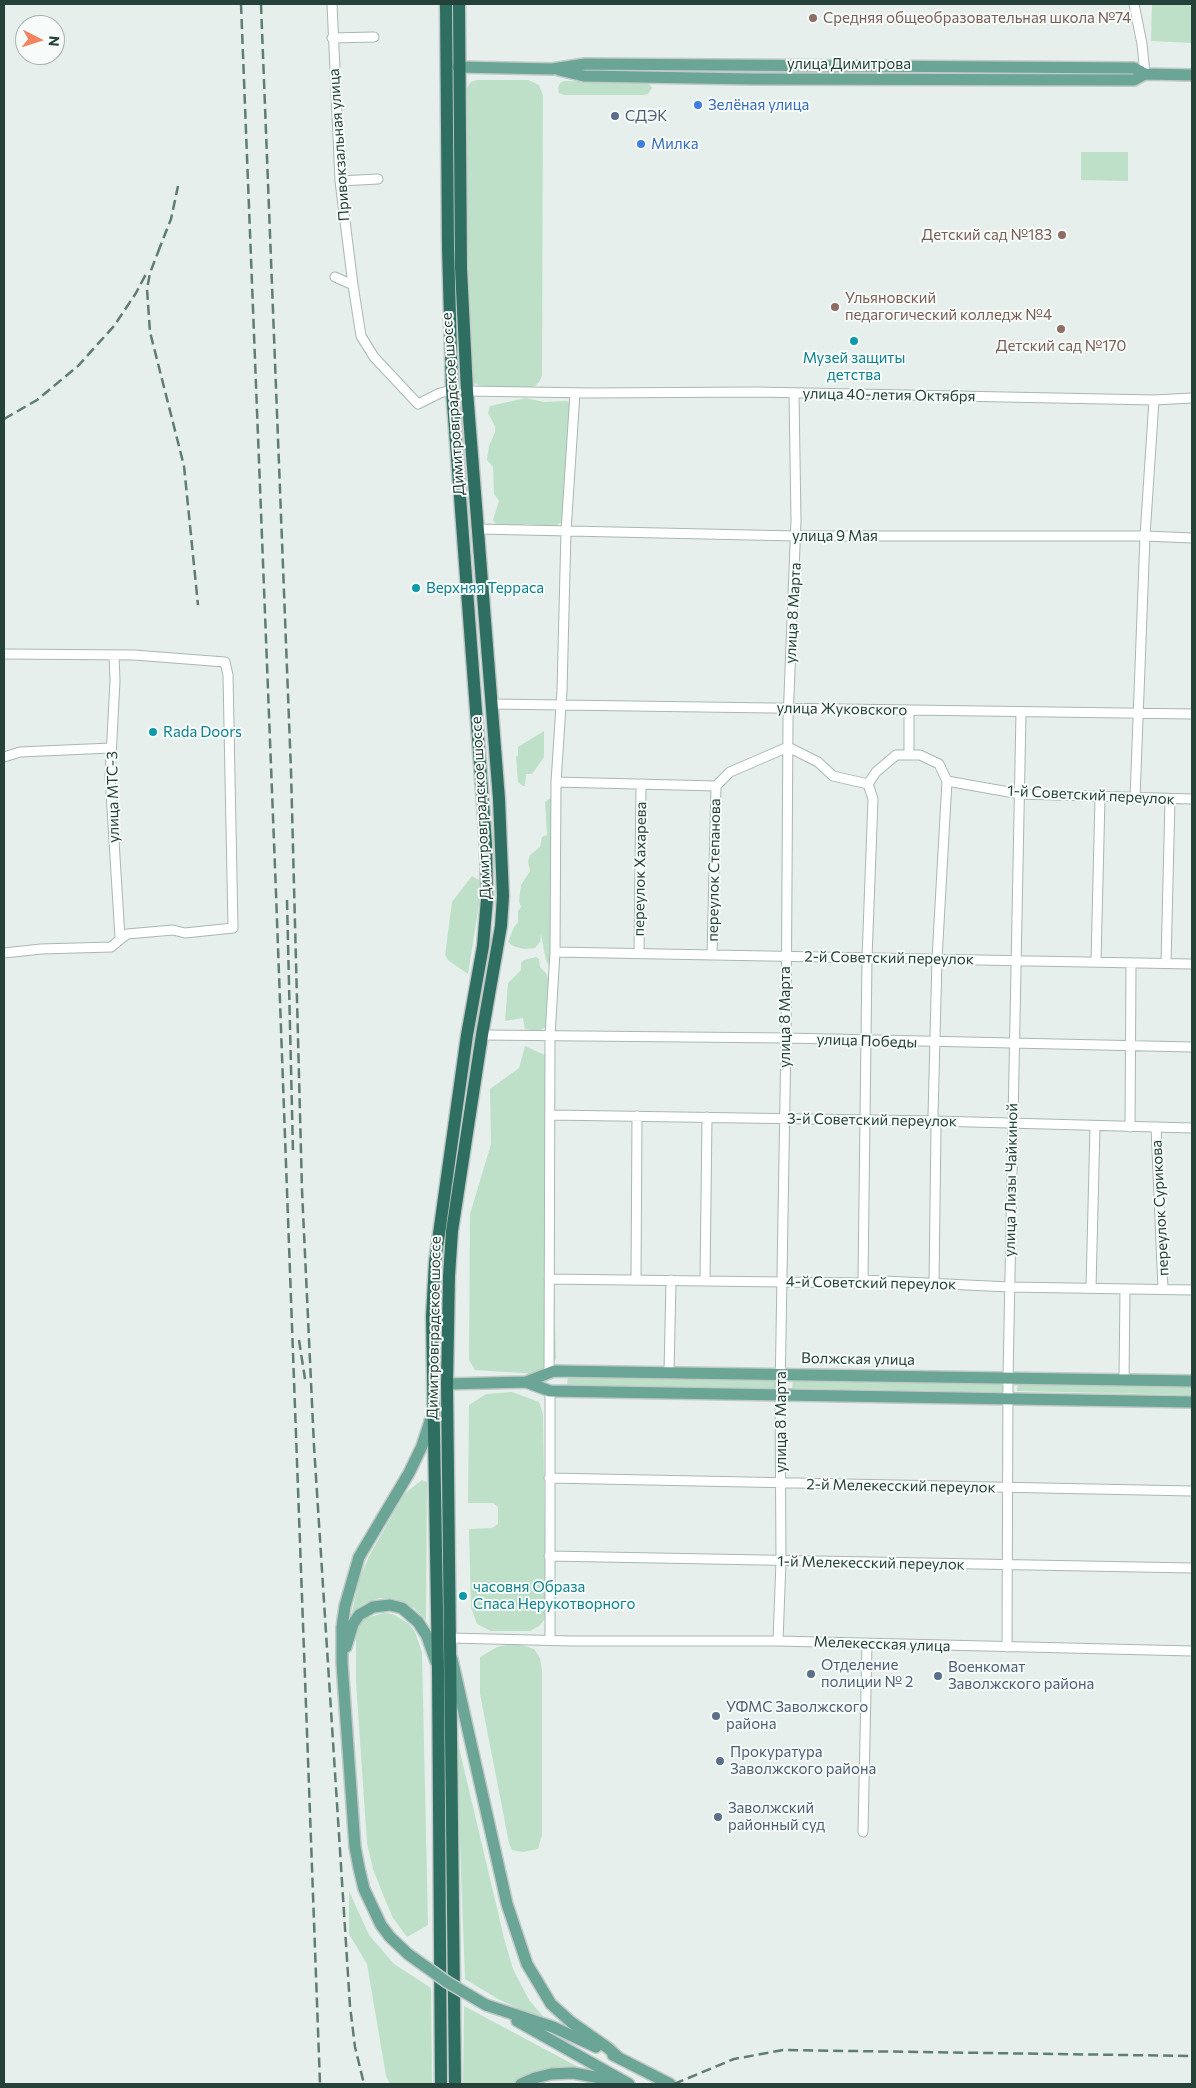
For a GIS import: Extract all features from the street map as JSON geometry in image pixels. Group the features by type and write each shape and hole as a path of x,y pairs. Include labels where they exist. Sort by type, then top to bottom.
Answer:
{"highway":[{"name":"Димитровградское шоссе","path":"446,4 453,67 466,391 492,704 502,849 503,903 501,926 452,1231 449,1276 447,1384 446,1641"},
{"name":"Димитровградское шоссе","path":"446,1641 432,1384 435,1262 488,899 486,844 475,704 446,392 453,67 459,4"},
{"path":"475,704 492,704"},
{"name":"Волжская улица","path":"432,1384 447,1384"},
{"path":"441,2084 438,1668 446,1641"},
{"path":"446,1641 455,2084"}],"main road":[{"name":"улица Димитрова","path":"453,67 552,69 585,64 1134,68 1145,74 1192,75"},
{"path":"894,66 894,79"},
{"name":"улица Димитрова","path":"552,69 584,76 627,78 1134,80 1145,74"},
{"name":"Волжская улица","path":"526,1382 554,1371 1192,1381"},
{"name":"Волжская улица","path":"447,1384 526,1382 550,1390 1192,1402"},
{"path":"433,1414 422,1446 409,1473 359,1557 345,1606 342,1627 342,1663 355,1847 364,1889 381,1925 390,1937 408,1954 447,1982 486,2005 553,2027 670,2084"},
{"path":"342,1663 356,1619 363,1612 373,1607 390,1605 402,1608 418,1622 427,1636 438,1668"},
{"path":"446,1641 460,1684 507,1904 527,1964 551,2004 571,2022 619,2058"},
{"path":"498,2010 629,2084"},
{"path":"521,2084 551,2074 573,2073 629,2084"}],"street":[{"name":"Привокзальная улица","path":"332,4 332,38 340,181 361,336 374,357 418,404 446,392"},
{"path":"1134,4 1142,44 1145,74"},
{"path":"332,38 374,37"},
{"path":"340,181 378,179"},
{"path":"335,277 353,285"},
{"name":"улица 40-летия Октября","path":"466,391 1154,400 1192,398"},
{"path":"549,1373 550,1036 555,952 556,782 562,705 566,531 575,393"},
{"name":"улица 8 Марта","path":"778,1641 786,1038 785,955 788,708 796,536 794,394"},
{"path":"1135,798 1145,536 1154,400"},
{"name":"улица 9 Мая","path":"478,529 796,536 1145,536 1192,538"},
{"path":"4,654 114,655 225,662 228,675 233,928 185,933 173,930 127,934 111,947 40,949 4,953"},
{"name":"улица МТС-3","path":"114,655 115,680 110,776 120,938"},
{"name":"улица Жуковского","path":"492,704 1192,714"},
{"path":"909,710 909,755"},
{"name":"улица Лизы Чайкиной","path":"1007,1647 1008,1378 1021,712"},
{"path":"556,782 716,786 730,772 788,747 818,762 833,776 868,784"},
{"path":"4,757 20,752 111,748"},
{"path":"868,784 876,772 896,755 920,755 938,764 947,782 934,1042 934,1284"},
{"name":"1-й Советский переулок","path":"947,782 1020,794 1192,799"},
{"name":"переулок Хахарева","path":"639,953 641,784"},
{"path":"863,1280 867,958 873,799 868,784"},
{"name":"переулок Степанова","path":"712,955 716,786"},
{"path":"1096,962 1100,797"},
{"path":"1166,964 1170,799"},
{"name":"2-й Советский переулок","path":"555,952 1192,964"},
{"path":"1130,1126 1132,963"},
{"name":"улица Победы","path":"482,1035 786,1038 1192,1047"},
{"name":"3-й Советский переулок","path":"551,1115 935,1121 1192,1128"},
{"path":"636,1279 637,1116"},
{"path":"705,1280 707,1117"},
{"path":"1091,1288 1095,1126"},
{"name":"переулок Сурикова","path":"1156,1127 1163,1290"},
{"name":"4-й Советский переулок","path":"549,1279 861,1283 863,1280 1010,1287 1192,1290"},
{"path":"669,1373 671,1280"},
{"path":"1124,1380 1125,1289"},
{"path":"550,1390 550,1640"},
{"name":"2-й Мелекесский переулок","path":"550,1478 1192,1491"},
{"name":"1-й Мелекесский переулок","path":"549,1556 1192,1568"},
{"name":"Мелекесская улица","path":"446,1641 778,1641 1192,1651"},
{"path":"864,1832 867,1643"}],"green space":[{"path":"1152,4 1192,4 1192,43 1151,41"},
{"path":"477,80 528,80 539,85 543,95 542,376 535,386 530,387 484,387 473,383 471,377 464,92 471,82"},
{"path":"565,81 643,82 648,83 652,88 648,94 643,95 564,95 559,93 558,88 560,83"},
{"path":"1081,152 1128,152 1128,181 1081,180"},
{"path":"526,398 544,402 566,401 574,404 576,408 577,434 575,453 565,480 566,520 553,527 526,524 505,529 499,527 493,520 499,501 494,494 493,467 487,460 489,446 495,432 495,426 488,413 490,406"},
{"path":"544,731 544,757 532,774 526,774 525,786 523,786 518,782 516,756 518,756 518,747"},
{"path":"552,797 552,967 549,966 546,960 541,934 540,942 535,948 524,949 513,946 508,942 518,922 518,911 521,907 519,901 521,885 530,871 528,861 530,855 540,847 542,837 547,835 545,802"},
{"path":"472,876 479,880 480,898 468,974 448,960 445,955 452,902"},
{"path":"536,957 539,959 540,967 546,973 550,983 551,1024 539,1031 525,1029 523,1018 505,1021 508,983 521,970 521,963 524,960"},
{"path":"525,1046 547,1056 556,1359 538,1374 475,1370 469,1360 470,1214 491,1144 490,1089 519,1068"},
{"path":"568,1375 775,1380 775,1389 567,1386"},
{"path":"793,1378 1004,1381 1004,1392 792,1388"},
{"path":"1018,1381 1192,1385 1192,1395 1017,1391"},
{"path":"512,1392 539,1402 543,1414 546,1610 544,1620 539,1626 530,1631 491,1631 477,1624 471,1607 469,1529 492,1528 498,1524 498,1507 493,1503 468,1503 469,1405 486,1394"},
{"path":"422,1480 427,1482 426,1620 414,1608 396,1599 379,1598 365,1603 352,1612 359,1580 369,1556 405,1493"},
{"path":"384,1613 393,1614 409,1624 415,1632 422,1652 428,1925 407,1937 393,1918 384,1897 373,1869 367,1843 356,1682 356,1639 359,1625 366,1618"},
{"path":"515,1643 534,1649 540,1658 542,1670 542,1835 538,1849 523,1852 512,1850 509,1843 480,1694 480,1657 497,1647"},
{"path":"456,1735 513,1969 529,2000 549,2023 498,1999 465,1979"},
{"path":"349,1891 369,1935 394,1964 431,1988 432,2084 390,2084 386,2076 367,1964 349,1934"},
{"path":"464,2006 595,2076 563,2069 538,2070 511,2084 463,2084"}],"railway":[{"path":"241,4 320,2084"},
{"path":"261,4 291,771 302,1190 314,1446 350,2006 355,2047 364,2084"},
{"path":"158,252 171,219 178,186"},
{"path":"160,247 150,273 147,289 150,332 184,466 198,605"},
{"path":"4,419 37,400 78,366 114,326 146,274"},
{"path":"287,900 293,1152"},
{"path":"299,1340 305,1379"},
{"path":"674,2084 734,2059 783,2050 1192,2056"}],"place":[{"name":"Средняя общеобразовательная школа №74","path":"813,18"},
{"name":"Зелёная улица","path":"698,105"},
{"name":"СДЭК","path":"615,116"},
{"name":"Милка","path":"641,144"},
{"name":"Детский сад №183","path":"1062,235"},
{"name":"Ульяновский педагогический колледж №4","path":"835,307"},
{"name":"Детский сад №170","path":"1061,329"},
{"name":"Музей защиты детства","path":"854,341"},
{"name":"Верхняя Терраса","path":"416,588"},
{"name":"Rada Doors","path":"153,732"},
{"name":"часовня Образа Спаса Нерукотворного","path":"463,1596"},
{"name":"Отделение полиции № 2","path":"811,1674"},
{"name":"Военкомат Заволжского района","path":"938,1676"},
{"name":"УФМС Заволжского района","path":"716,1716"},
{"name":"Прокуратура Заволжского района","path":"720,1761"},
{"name":"Заволжский районный суд","path":"718,1817"}]}
